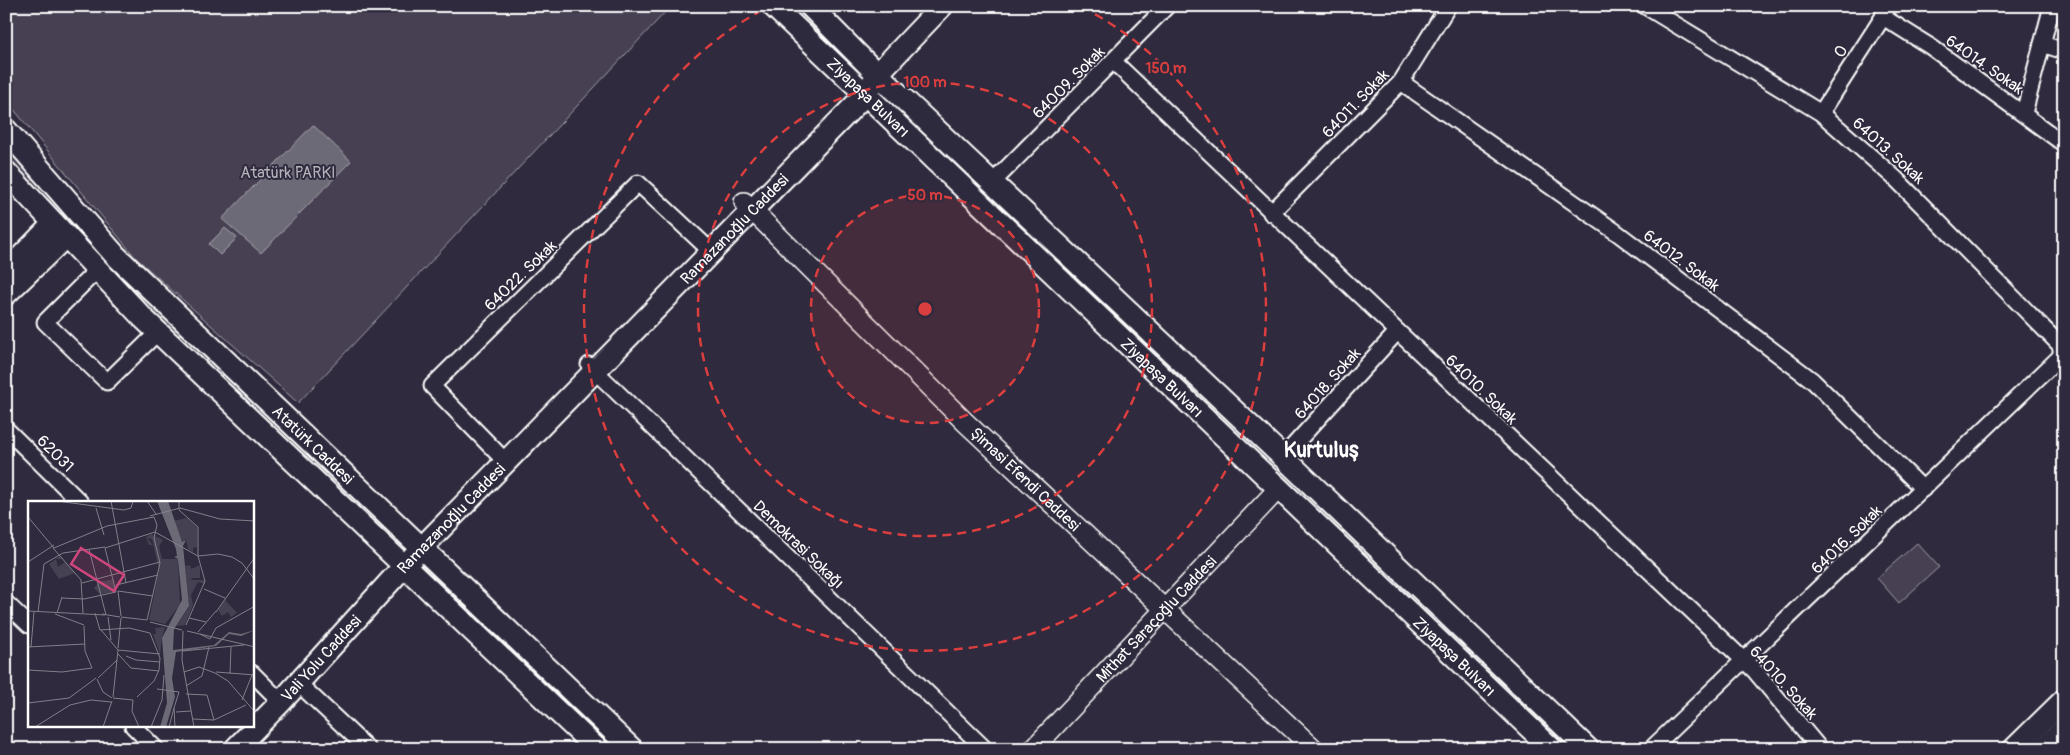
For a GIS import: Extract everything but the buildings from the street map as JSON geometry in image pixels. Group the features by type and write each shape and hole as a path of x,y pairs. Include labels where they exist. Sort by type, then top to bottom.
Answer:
{"main road":[{"name":"Ziyapaşa Bulvarı","path":"773,6 861,88 977,204 1279,488 1552,749"},
{"name":"Ziyapaşa Bulvarı","path":"810,6 874,70 1588,749"},
{"name":"Ramazanoğlu Caddesi","path":"405,565 420,545 861,88 924,6"},
{"name":"Ramazanoğlu Caddesi","path":"874,70 942,6"},
{"name":"Atatürk Caddesi","path":"6,130 115,255 632,749"},
{"name":"Atatürk Caddesi","path":"6,172 97,270 158,332 597,749"},
{"path":"6,272 60,229"},
{"path":"6,294 60,229"},
{"name":"Vali Yolu Caddesi","path":"235,749 281,702 405,565"},
{"path":"2014,749 2064,700"},
{"path":"2043,749 2064,729"}],"street":[{"name":"64009. Sokak","path":"993,182 1167,6"},
{"name":"64011. Sokak","path":"1272,213 1401,82 1448,6"},
{"name":"64013. Sokak","path":"1644,6 1821,113 1896,178 2061,346 2063,359"},
{"path":"2024,114 2052,6"},
{"name":"0","path":"1821,113 1885,12"},
{"name":"64014. Sokak","path":"1885,12 2064,144"},
{"path":"2042,44 2064,51"},
{"name":"64010. Sokak","path":"1113,61 1743,662 1754,670 1820,749"},
{"name":"64012. Sokak","path":"1401,82 1616,232 1812,380 1923,489"},
{"name":"64022. Sokak","path":"503,460 432,386 638,183 708,248"},
{"name":"Şimasi Efendi Caddesi","path":"748,207 965,422 1166,607 1314,749"},
{"path":"97,270 45,322 106,382 158,332"},
{"name":"64018. Sokak","path":"1283,457 1397,332"},
{"name":"64016. Sokak","path":"1651,749 1923,489 2063,359"},
{"name":"Demokrasi Sokağı","path":"592,368 984,749"},
{"name":"62031","path":"6,429 79,501"},
{"name":"Mithat Saraçoğlu Caddesi","path":"1033,749 1279,488"},
{"path":"6,603 28,624"},
{"path":"254,676 281,702"},
{"path":"298,683 368,749"},
{"path":"135,728 156,749"}],"green space":[{"name":"Atatürk PARKI","path":"6,6 671,6 298,403 136,258 11,106 6,99"},
{"path":"785,6 800,6 857,61 851,68"},
{"path":"888,92 1578,749 1565,749 882,99"},
{"path":"6,144 22,165 120,272 401,542 396,546 116,276 6,160"},
{"path":"1917,543 1939,567 1899,603 1877,578"},
{"path":"432,573 616,749 607,749 429,579"}],"shaded area":[{"path":"313,125 351,161 261,253 222,219"},
{"path":"225,228 237,238 220,255 209,244"}],"district":[{"name":"Kurtuluş","path":"1321,450"}]}
